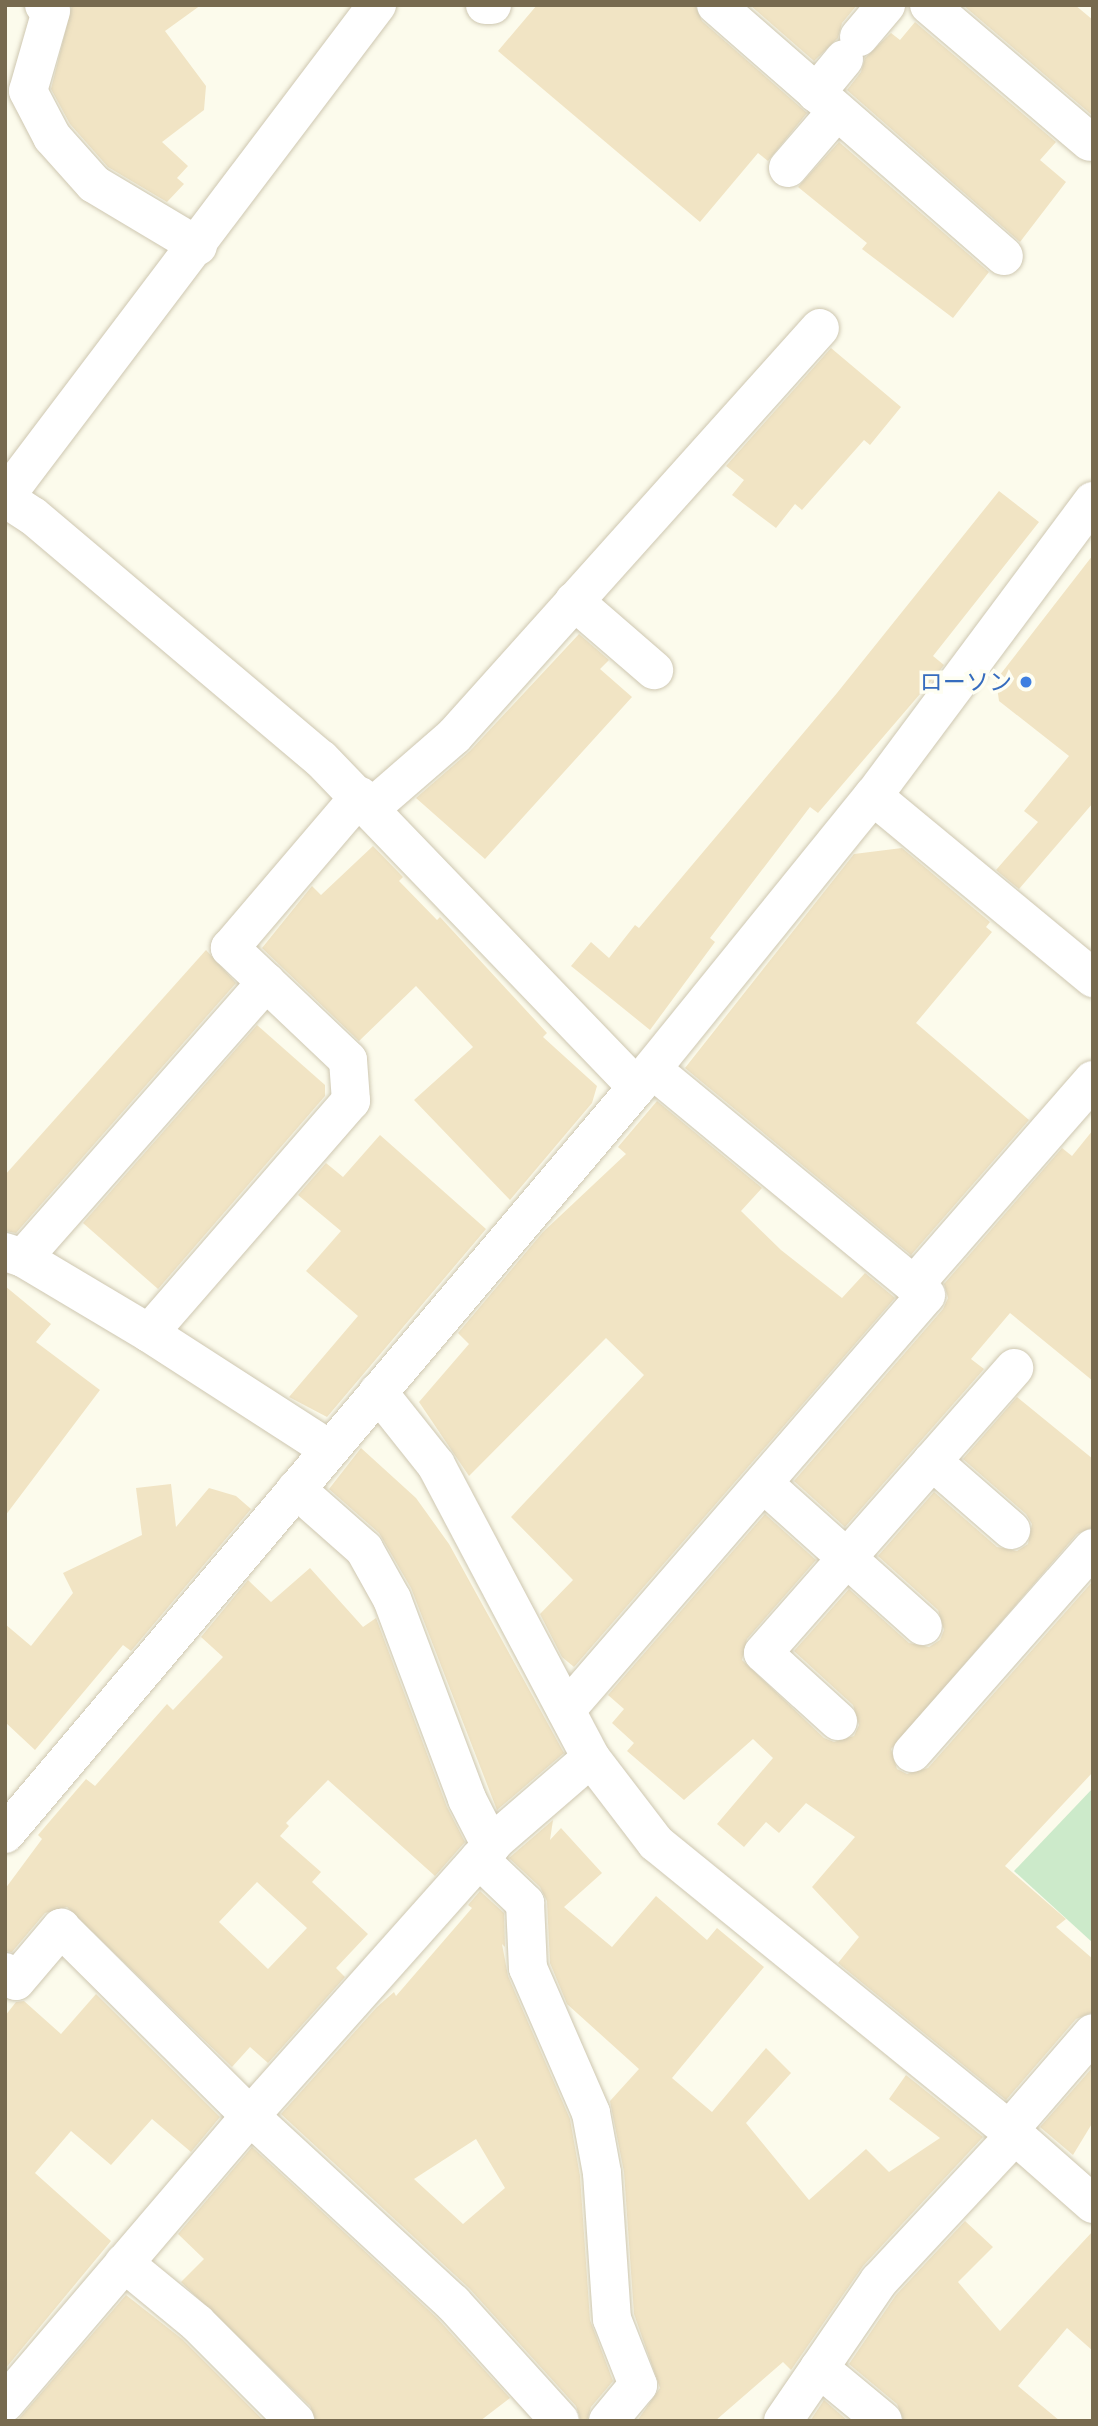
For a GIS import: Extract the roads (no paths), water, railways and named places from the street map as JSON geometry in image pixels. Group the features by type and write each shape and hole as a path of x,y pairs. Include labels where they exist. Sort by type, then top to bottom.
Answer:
{"street":[{"path":"44,5 51,11 28,91 52,137 93,184 198,246"},
{"path":"377,5 198,246 5,498 44,525 366,802 644,1078 926,1295 764,1485 566,1710"},
{"path":"485,5 492,5"},
{"path":"716,5 1004,256"},
{"path":"788,168 826,102 852,48 886,5"},
{"path":"929,5 1090,142"},
{"path":"149,1334 351,1101 348,1060 230,948 366,802 453,736 820,328"},
{"path":"5,1834 644,1078 1079,543 1093,500"},
{"path":"574,601 654,670"},
{"path":"873,796 1093,978"},
{"path":"265,982 14,1255 149,1334 329,1450"},
{"path":"914,1285 1093,1080"},
{"path":"838,1721 763,1653 1014,1368"},
{"path":"378,1392 436,1465 591,1758 656,1843 1012,2132 1093,2204"},
{"path":"932,1461 1011,1530"},
{"path":"764,1485 923,1626"},
{"path":"296,1489 364,1549 392,1599 485,1853 525,1903 528,1968 591,2113 602,2174 612,2319 638,2385 608,2421"},
{"path":"912,1753 1093,1548"},
{"path":"5,2403 250,2116 485,1853 591,1758"},
{"path":"5,1972 16,1981 61,1928 250,2116 453,2302 560,2421"},
{"path":"783,2421 879,2281 1012,2132 1093,2033"},
{"path":"124,2263 197,2323 295,2421"},
{"path":"819,2368 883,2421"}],"place":[{"name":"ローソン","path":"1026,682"}]}
